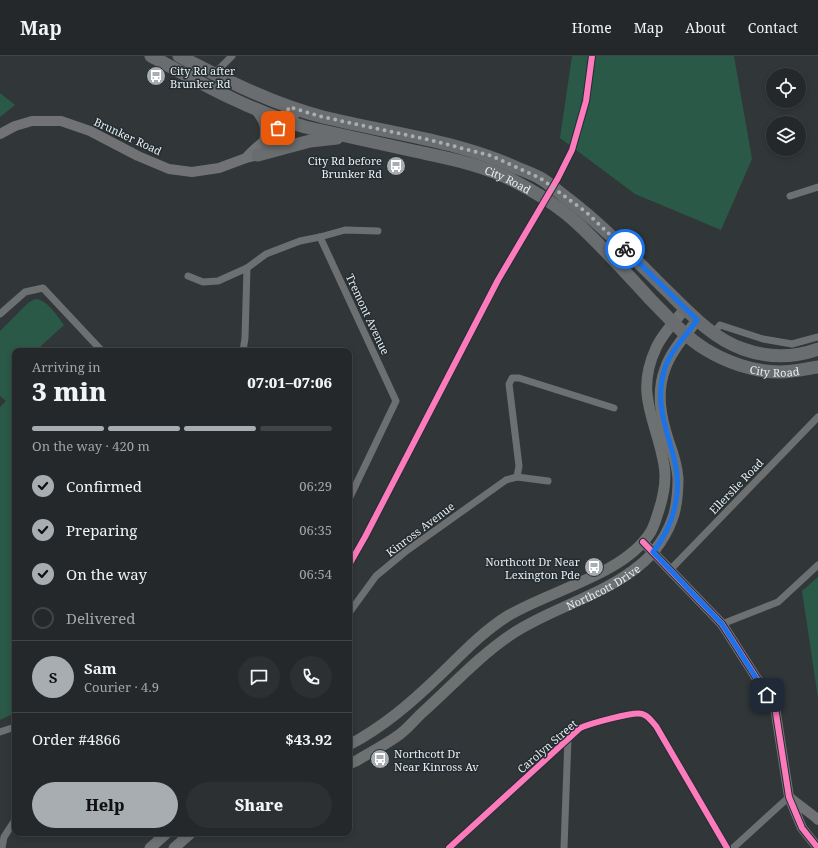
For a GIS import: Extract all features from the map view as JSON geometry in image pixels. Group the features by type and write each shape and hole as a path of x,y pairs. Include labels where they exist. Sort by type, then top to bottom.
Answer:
{"highway":[{"name":"City Road","path":"151,56 260,112 288,122 358,139 454,159 509,178 542,197 577,222 674,323 705,349 741,365 759,370 779,372 818,367"},
{"name":"City Road","path":"179,56 247,90 292,108 323,117 430,140 492,156 540,178 586,212 697,320 713,333 743,350 776,356 792,356 818,350"},
{"path":"260,112 267,125 266,140"},
{"path":"252,156 315,140 331,138 358,139"}],"main road":[{"name":"Northcott Drive","path":"352,743 373,732 396,715 480,636 506,617 534,602 609,569 643,542 651,532 658,514 664,490 664,465 648,406 646,390 648,370 656,348 686,309"},
{"name":"Northcott Drive","path":"352,763 397,737 484,656 513,634 533,622 590,596 640,565 653,552 665,534 674,515 678,477 662,417 660,399 661,384 664,369 671,356 697,320"},
{"path":"150,848 163,836"},
{"path":"174,848 188,836"}],"street":[{"path":"214,74 232,56"},
{"name":"Brunker Road","path":"0,134 15,126 32,121 61,121 90,131 138,156 169,169 192,172 219,168 252,156 276,145 289,130 288,122 292,108"},
{"name":"Brunker Road","path":"252,156 253,149 288,122"},
{"path":"790,196 818,187"},
{"path":"188,276 203,282 218,281 248,268 266,254 300,241 345,230 378,231"},
{"name":"Tremont Avenue","path":"320,237 396,401 352,493"},
{"path":"243,348 248,268"},
{"path":"0,314 25,292 43,288 99,348"},
{"path":"713,333 720,324 763,339 792,344 818,337"},
{"path":"517,478 519,466 509,384 512,378 519,378 614,408"},
{"name":"Ellerslie Road","path":"670,570 818,417"},
{"name":"Kinross Avenue","path":"352,609 376,576 405,552 506,480 517,478 548,481"},
{"path":"643,542 722,624 775,707 789,797 802,828 818,848"},
{"path":"722,624 778,602 818,565"},
{"name":"Carolyn Street","path":"449,848 580,728 589,724 642,713 656,726 727,848"},
{"path":"0,732 12,728"},
{"path":"564,848 568,738"},
{"path":"789,797 818,820"},
{"path":"732,848 789,797"},
{"path":"2,848 4,837 12,825"}],"green space":[{"path":"572,56 734,56 752,159 721,230 635,194 560,138"},
{"path":"0,93 15,105 0,117"},
{"path":"35,299 44,302 64,325 41,346 41,348 12,348 12,714 0,720 0,407 6,401 0,396 0,331 28,303"},
{"path":"818,577 818,698 802,591"}],"cycle path":[{"path":"352,560 498,280 558,178 572,150 586,101 592,56"},
{"path":"643,542 722,624 775,707 789,797 802,828 818,848"},
{"path":"449,848 580,728 611,718 630,714 642,714 650,719 656,726 727,848"}],"way so far":[{"path":"278,128 284,121 289,107 323,117 430,140 492,156 540,178 586,212 625,249"}],"place":[{"name":"City Rd after Brunker Rd","path":"156,76"},
{"name":"City Rd before Brunker Rd","path":"396,166"},
{"name":"Northcott Dr Near Lexington Pde","path":"594,567"},
{"name":"Northcott Dr Near Kinross Av","path":"380,759"}],"route":[{"path":"625,249 697,320 671,356 664,369 661,384 660,399 662,417 678,477 674,515 660,543 653,552 722,624 767,695"}]}
